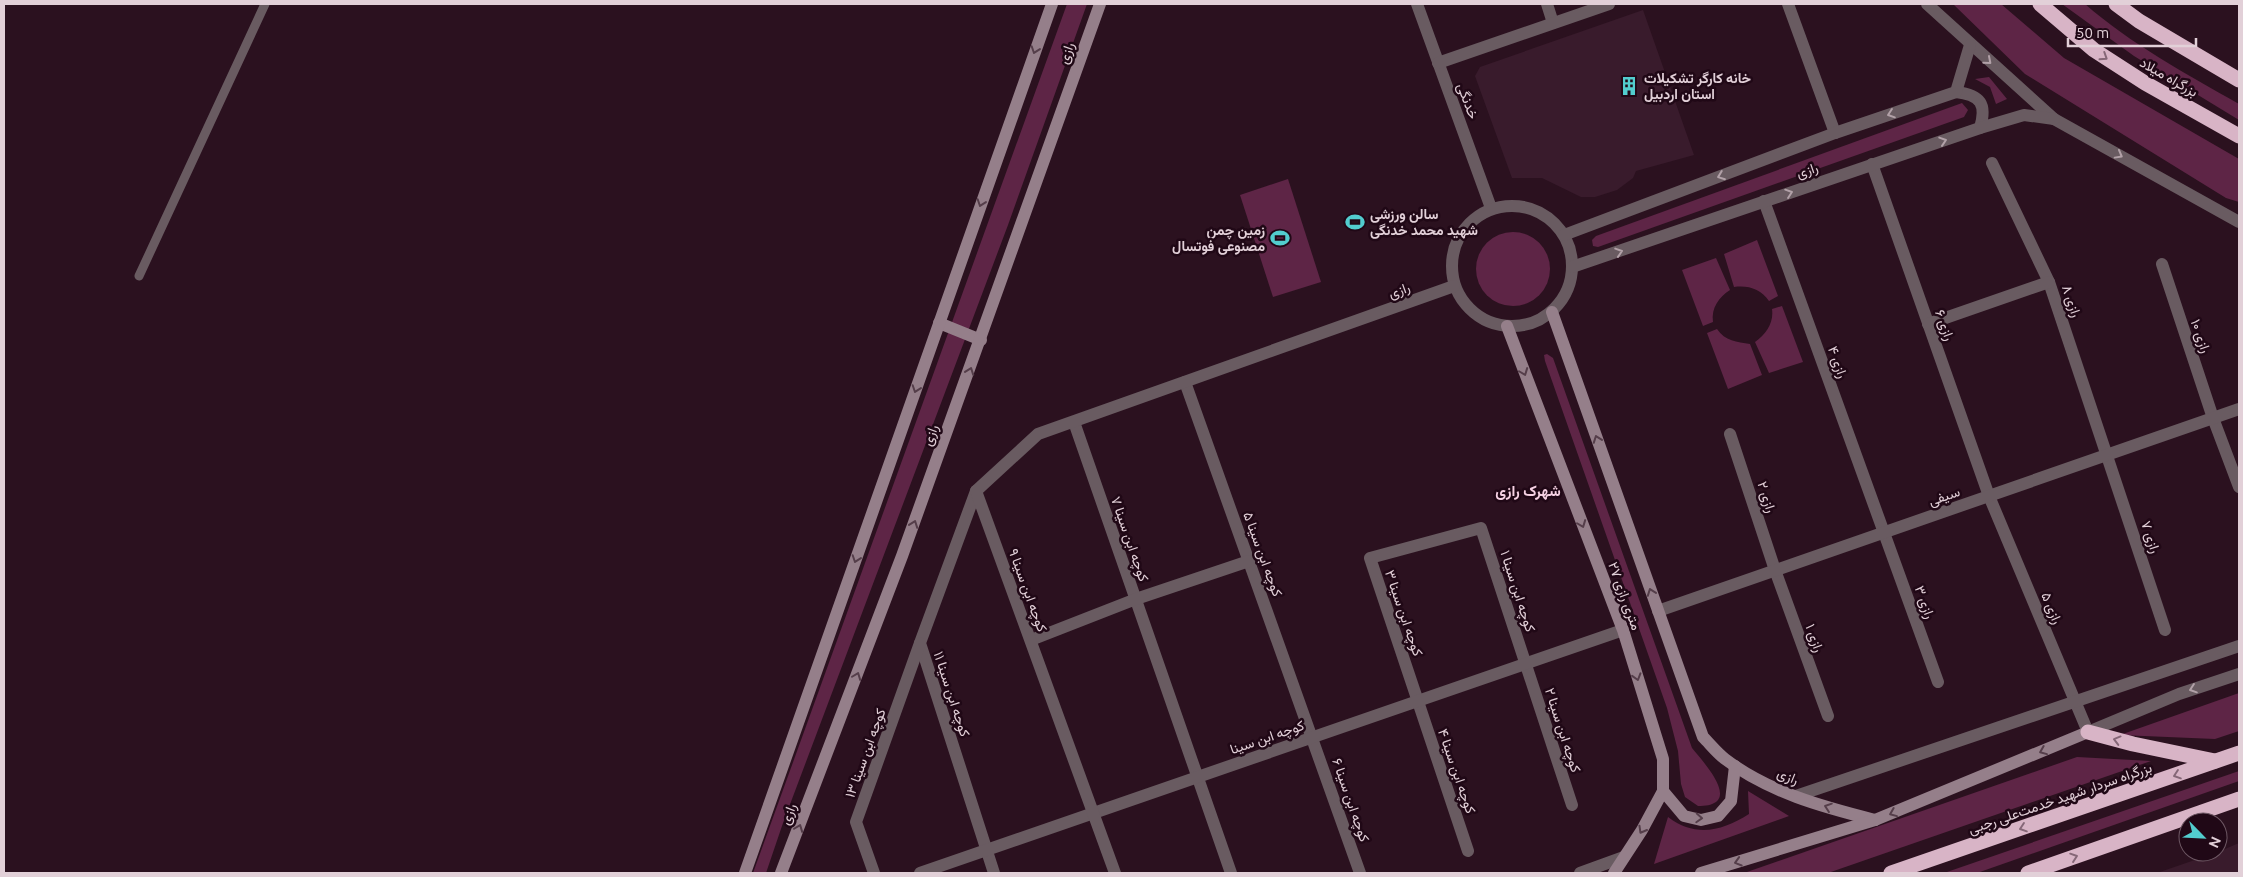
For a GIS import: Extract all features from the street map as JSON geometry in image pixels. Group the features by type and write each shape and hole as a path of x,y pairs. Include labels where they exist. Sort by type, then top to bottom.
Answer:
{"highway":[{"name":"بزرگراه میلاد","path":"2040,4 2094,50 2145,83 2239,136"},
{"path":"2116,4 2138,21 2239,80"},
{"path":"2088,732 2216,762"},
{"name":"بزرگراه سردار شهید خدمت‌علی رجبی","path":"1891,873 2239,753"},
{"path":"2028,873 2239,799"}],"street":[{"name":"رازی","path":"745,873 1052,4"},
{"name":"رازی","path":"781,873 902,556 1100,4"},
{"name":"خدنگی","path":"1417,4 1490,208"},
{"path":"1547,4 1554,23"},
{"path":"1438,63 1609,4"},
{"path":"1788,4 1835,133"},
{"path":"1927,4 1970,45 2054,119 2239,222"},
{"path":"1970,45 1956,92 1967,94 1980,100 1984,116 1980,128"},
{"name":"رازی","path":"1564,235 1835,133 1956,92"},
{"name":"رازی","path":"1572,267 1980,128 2024,115 2054,119"},
{"name":"رازی ۸","path":"1992,163 2049,282 2108,454"},
{"name":"رازی ۶","path":"1872,164 1989,496"},
{"name":"رازی ۴","path":"1764,201 1884,532"},
{"path":"1511,205 1532,208 1550,218 1564,235 1571,250 1570,284 1563,299 1552,312 1523,326 1507,326 1490,323 1474,314 1462,302 1454,286 1451,267 1453,249 1461,232 1474,218 1490,208 1511,205"},
{"name":"رازی ۱۰","path":"2162,264 2212,418 2239,487"},
{"path":"1928,324 2049,282"},
{"name":"رازی","path":"1185,382 1454,286"},
{"name":"۲۷ متری رازی","path":"1552,312 1703,737"},
{"path":"939,324 981,340"},
{"name":"۲۷ متری رازی","path":"1507,326 1623,630 1663,759 1663,790 1642,830 1614,873"},
{"path":"976,492 1038,434 1185,382"},
{"name":"کوچه ابن سینا ۵","path":"1185,382 1313,737"},
{"name":"سیفی","path":"1658,611 2239,409"},
{"name":"کوچه ابن سینا ۷","path":"1074,422 1231,873"},
{"name":"رازی ۲","path":"1730,434 1775,570"},
{"name":"رازی ۷","path":"2108,454 2165,630"},
{"name":"کوچه ابن سینا ۹","path":"976,492 1115,873"},
{"name":"کوچه ابن سینا ۱۱","path":"976,492 920,643 994,873"},
{"name":"رازی ۵","path":"1989,496 2088,732"},
{"name":"کوچه ابن سینا ۱","path":"1481,528 1526,663"},
{"name":"کوچه ابن سینا ۳","path":"1418,701 1370,558 1481,528"},
{"name":"رازی ۳","path":"1884,532 1938,682"},
{"path":"1030,640 1136,599 1249,561"},
{"name":"رازی ۱","path":"1775,570 1828,716"},
{"name":"کوچه ابن سینا","path":"920,873 1623,630"},
{"name":"کوچه ابن سینا ۱۳","path":"874,873 856,822 920,643"},
{"path":"1796,796 2239,646"},
{"name":"کوچه ابن سینا ۲","path":"1526,663 1572,806"},
{"path":"1701,873 1875,820 2179,694 2239,674"},
{"name":"کوچه ابن سینا ۴","path":"1418,701 1468,851"},
{"name":"کوچه ابن سینا ۶","path":"1313,737 1360,873"},
{"name":"رازی","path":"1703,737 1723,758 1756,778 1796,796 1840,811 1875,820"},
{"path":"1663,790 1684,816 1701,820 1718,816 1731,802 1735,766"},
{"path":"1580,873 1624,857"}],"lane":[{"path":"139,276 265,4"}],"shaded area":[{"path":"1067,4 1087,4 1008,225 783,823 766,873 753,873"},
{"path":"1953,4 2001,4 2064,58 2239,159 2239,202 2226,198 2025,74"},
{"path":"2062,4 2085,4 2140,45 2179,70 2239,104 2239,120 2134,56"},
{"path":"1643,10 1694,155 1636,171 1633,178 1617,190 1595,197 1581,197 1542,178 1512,178 1475,76 1480,67"},
{"path":"1989,77 2007,99 1996,104 1990,87 1975,79"},
{"path":"1962,103 1968,110 1964,117 1598,247 1593,246 1592,240 1596,236"},
{"name":"زمین چمن مصنوعی فوتسال","path":"1288,179 1321,282 1273,297 1240,195"},
{"path":"1513,232 1527,235 1539,243 1547,255 1550,269 1547,283 1539,295 1527,303 1513,306 1499,303 1487,295 1479,283 1476,269 1479,255 1487,243 1499,235"},
{"path":"1757,240 1778,296 1769,301 1762,293 1754,289 1734,287 1724,254"},
{"path":"1716,258 1730,290 1717,303 1713,312 1713,322 1703,326 1682,270"},
{"path":"1782,306 1803,362 1769,373 1755,342 1768,328 1772,319 1772,309"},
{"path":"1717,329 1724,336 1736,342 1750,344 1762,375 1728,389 1707,333"},
{"path":"1547,354 1553,358 1692,748 1705,763 1717,783 1720,792 1719,799 1712,804 1698,806 1685,797 1681,784 1678,751 1667,708 1545,361 1544,355"},
{"path":"2239,693 2239,731 2215,739 2120,735"},
{"path":"2077,757 2151,761 1828,873 1744,873"},
{"path":"2239,771 2239,781 1977,873 1944,873"},
{"path":"1748,791 1789,816 1654,864 1668,817 1678,824 1699,830 1709,830 1729,825 1749,814"},
{"path":"2239,843 2239,873 2157,873 2189,862 2228,862 2228,848"}],"place":[{"name":"خانه کارگر تشکیلات استان اردبیل","path":"1629,86"},
{"name":"سالن ورزشی شهید محمد خدنگی","path":"1355,222"},
{"name":"زمین چمن مصنوعی فوتسال","path":"1280,238"}],"district":[{"name":"شهرک رازی","path":"1528,491"}]}
